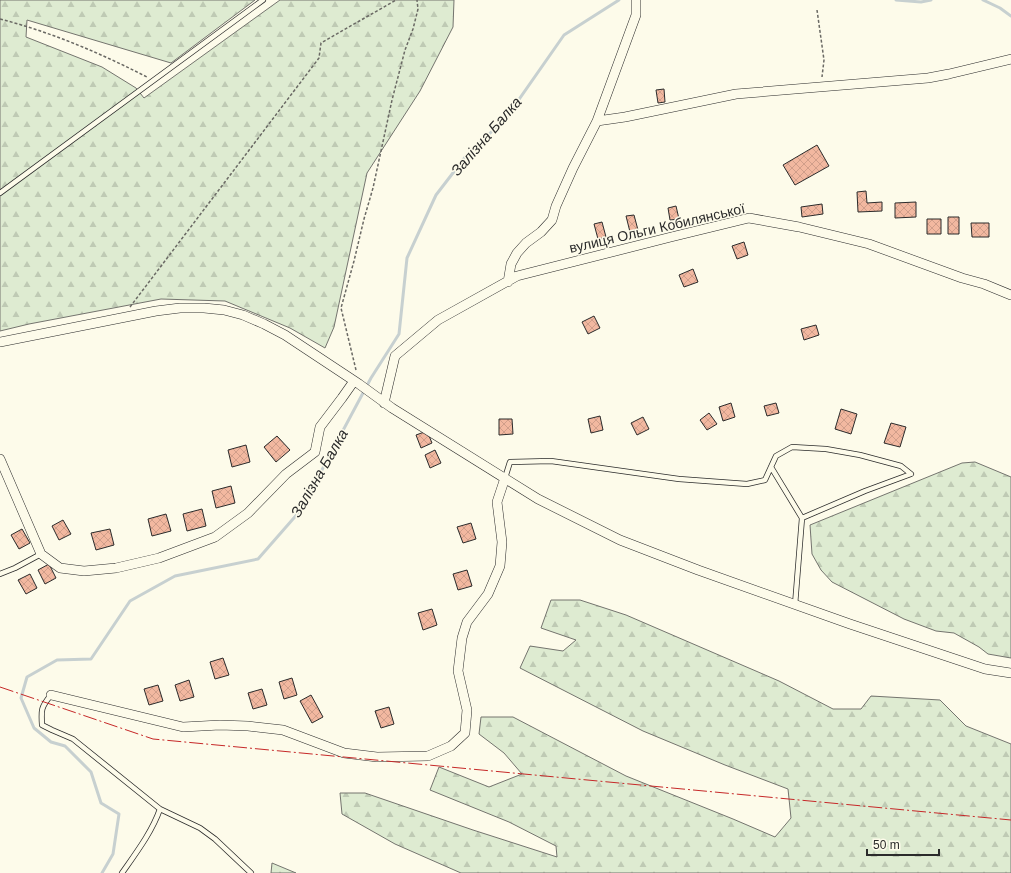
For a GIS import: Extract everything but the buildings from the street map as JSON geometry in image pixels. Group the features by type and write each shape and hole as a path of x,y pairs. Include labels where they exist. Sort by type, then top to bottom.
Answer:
{"street":[{"path":"508,282 511,264 517,253 552,220 556,206 573,168 597,121 636,15 636,0"},
{"path":"597,121 625,117 736,94 928,78 1011,59"},
{"name":"вулиця Ольги Кобилянської","path":"383,402 395,356 438,320 518,276 749,218 799,227 869,244 962,278 984,284 1011,295"},
{"path":"0,342 180,308 224,310 243,315 285,335 383,402 538,498 620,540 795,605 985,669 1011,673"},
{"path":"0,459 41,554 60,568 84,571 116,568 159,558 215,537 248,513 286,474 315,452 320,426 342,398 358,384"},
{"path":"51,695 183,727 220,725 248,726 283,730 344,753 364,756 428,756 451,746 465,733 468,710 458,671 462,638 467,622 488,594 500,566 502,542 497,502 505,478"}],"lane":[{"path":"0,193 263,0"},
{"path":"505,478 510,462 551,461 680,479 747,484 765,480 776,456 792,447 826,449 860,455 901,466 911,474 865,491 802,518"},
{"path":"771,467 802,518 795,605"},
{"path":"0,574 41,554"},
{"path":"51,695 43,705 41,714 42,725 74,739 160,809 200,828 215,839 251,873"},
{"path":"122,873 138,851 160,809"}],"path":[{"path":"122,318 319,58 321,43 396,0"},
{"path":"358,384 341,308 373,188 392,100 405,50 413,29 418,9 417,0"},
{"path":"817,10 824,60 821,87"},
{"path":"0,19 56,36 116,61 154,80"}],"green space":[{"path":"0,0 255,0 171,63 27,20 26,37 102,67 136,88 144,98 280,0 454,0 453,27 420,91 367,173 334,327 325,348 290,328 225,301 161,299 29,324 0,331"},
{"path":"975,462 1011,477 1011,658 988,654 979,647 954,633 936,631 904,619 832,582 821,570 812,554 810,525 962,463"},
{"path":"551,600 580,600 626,615 779,681 833,709 861,709 871,696 940,700 966,726 1011,744 1011,873 461,873 395,844 342,814 340,793 365,793 557,857 556,846 509,822 430,790 439,767 489,787 522,774 504,753 479,734 481,717 513,717 626,776 775,837 791,818 788,789 643,731 520,668 530,646 563,651 576,640 541,628"},
{"path":"272,863 296,873 271,873"}],"waterway":[{"name":"Залізна Балка","path":"102,873 113,854 119,814 101,803 91,772 65,746 51,742 34,728 21,698 27,677 57,660 91,659 130,601 175,576 258,559 300,511 371,378 399,334 407,258 436,195 466,156 506,118 564,35 619,0"},
{"name":"Залізна Балка","path":"896,0 921,2 931,0"},
{"name":"Залізна Балка","path":"983,0 1000,8 1011,16"}],"power":[{"path":"0,687 153,739 1011,820"}]}
